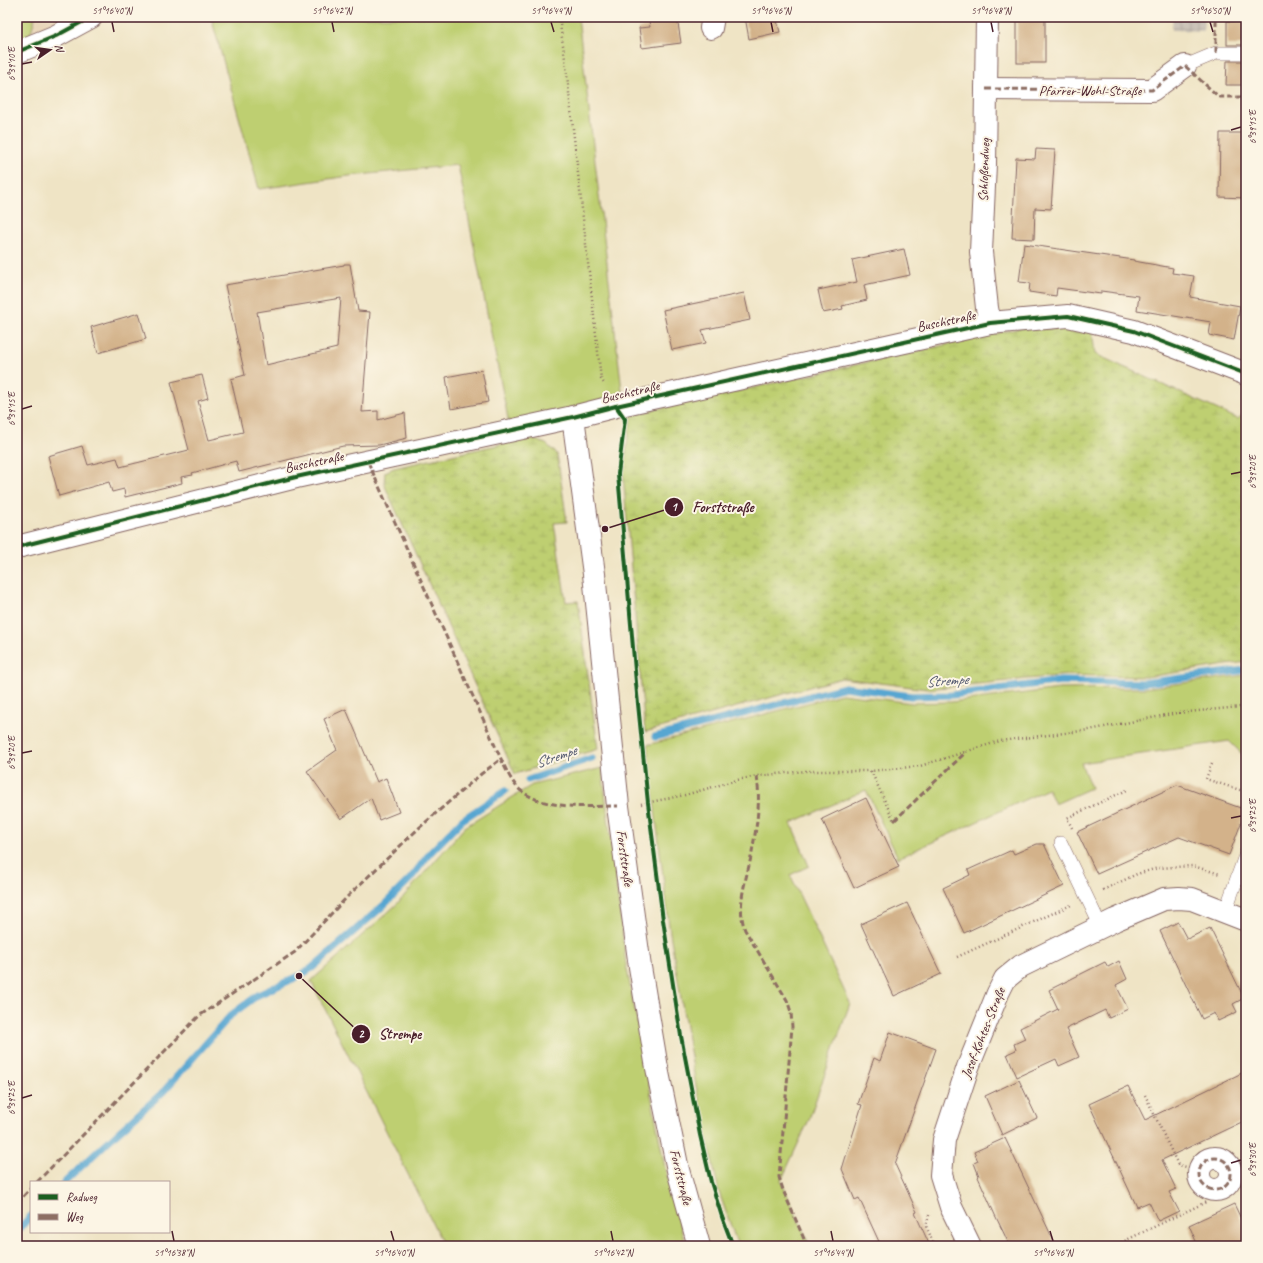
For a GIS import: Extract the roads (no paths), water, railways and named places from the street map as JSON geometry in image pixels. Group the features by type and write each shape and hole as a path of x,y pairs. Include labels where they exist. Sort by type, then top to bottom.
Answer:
{"street":[{"path":"17,52 56,36 91,17"},
{"name":"Schloßendweg","path":"987,17 981,252 990,323"},
{"name":"Pfarrer-Wohl-Straße","path":"986,89 1152,90 1186,66"},
{"name":"Buschstraße","path":"17,547 296,477 573,417 616,406 990,323 1068,316 1134,331 1246,374"},
{"name":"Forststraße","path":"573,417 595,590 618,806 640,967 657,1068 678,1170 699,1246"},
{"name":"Josef-Kohtes-Straße","path":"970,1246 951,1207 941,1175 944,1140 968,1067 998,993 1005,980 1021,966 1164,899 1192,899 1246,920"},
{"path":"1213,1157 1223,1159 1230,1166 1232,1178 1225,1187 1210,1190 1200,1180 1199,1170 1203,1162 1213,1157"}],"lane":[{"path":"1186,66 1216,53 1246,53"},
{"path":"1061,843 1108,924"},
{"path":"1226,912 1246,853"}],"waterway":[{"name":"Strempe","path":"655,737 845,687 911,696 952,695 1061,681 1143,683 1246,670"},
{"name":"Strempe","path":"528,780 592,758"},
{"name":"Strempe","path":"66,1181 163,1092 231,1015 258,995 299,976 312,968 383,906 411,878 430,853 462,820 505,791"},
{"name":"Strempe","path":"17,1231 30,1217"}],"place":[{"name":"Forststraße","path":"605,529"},
{"name":"Strempe","path":"299,976"}]}
